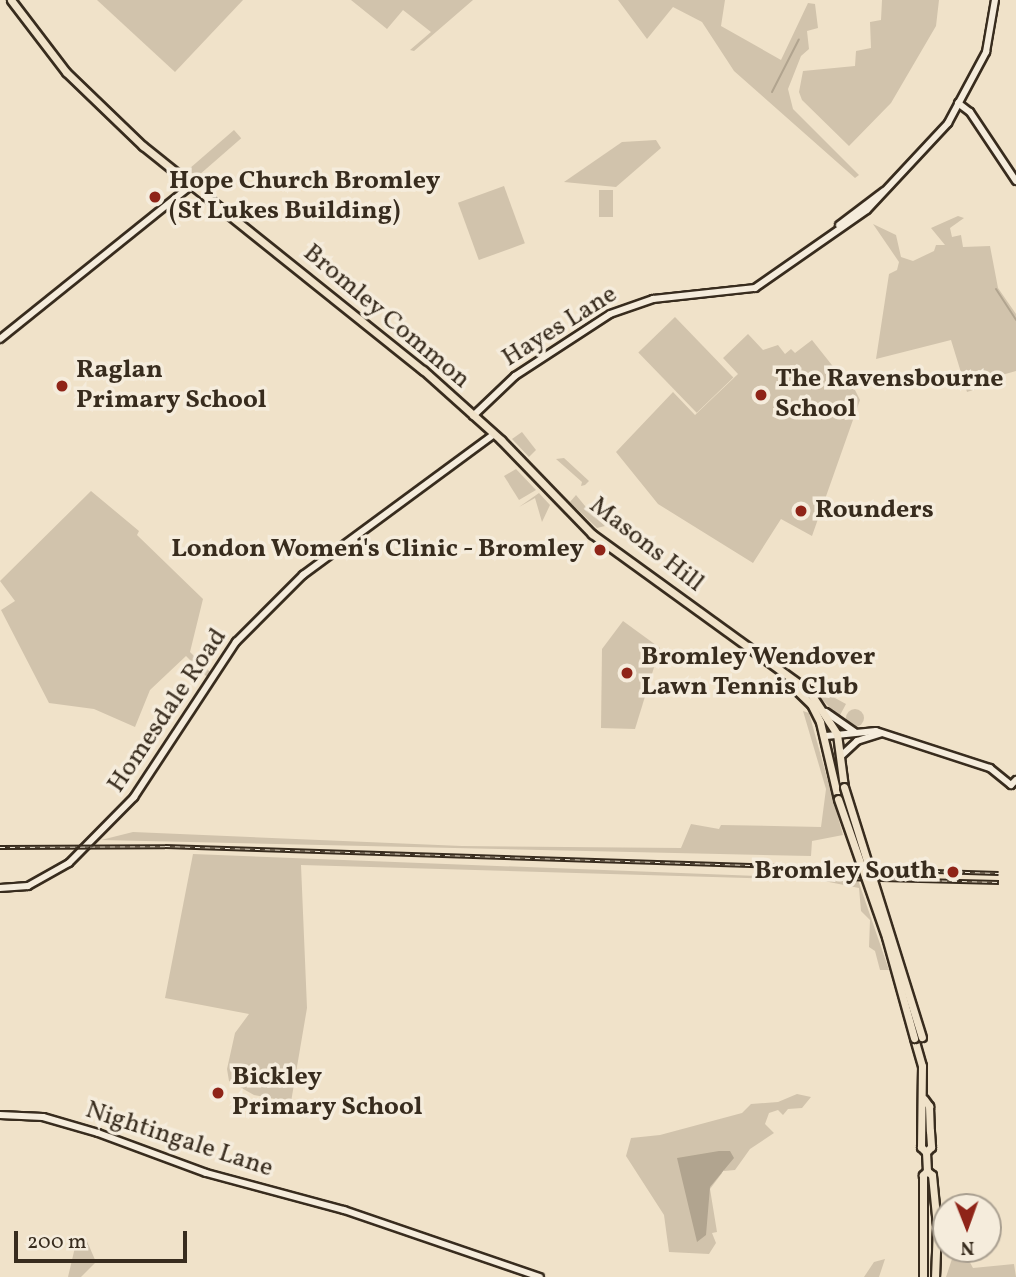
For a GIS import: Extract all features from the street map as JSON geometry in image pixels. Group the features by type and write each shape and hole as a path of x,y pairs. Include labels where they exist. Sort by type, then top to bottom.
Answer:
{"main road":[{"name":"Bromley Common","path":"11,0 82,89 190,186 354,312 494,435"},
{"name":"Hayes Lane","path":"473,416 515,376 618,309 653,299 755,288 867,210 939,137 986,52 995,0"},
{"path":"958,103 970,112 1016,181"},
{"path":"0,339 190,186"},
{"name":"Masons Hill","path":"494,435 592,534 783,676 808,691 826,712 837,734 844,787 918,1037"},
{"name":"Homesdale Road","path":"0,888 28,886 69,863 140,790 236,642 310,569 494,435"},
{"name":"Masons Hill","path":"783,676 811,704 826,736 838,799 918,1037"},
{"path":"826,712 855,732"},
{"path":"826,736 883,732 990,768 1013,782"},
{"path":"841,756 857,741 883,732"},
{"path":"918,1037 924,1099 921,1147 928,1149 927,1171 923,1175 923,1277"},
{"name":"Nightingale Lane","path":"0,1115 43,1117 206,1173 344,1210 540,1277"},
{"path":"927,1171 932,1175 937,1226 935,1277"}],"shaded area":[{"path":"97,0 243,0 175,72"},
{"path":"351,0 473,0 414,51 410,50 431,32 403,10 387,29"},
{"path":"618,0 725,0 721,26 781,60 808,3 815,4 818,28 807,31 809,49 801,56 788,89 793,109 859,175 855,178 734,71 702,22 673,7 647,39"},
{"path":"882,0 939,0 936,26 891,103 849,146 802,100 799,92 803,71 855,66 856,51 871,48 870,22 881,20"},
{"path":"234,130 241,138 196,178 189,169"},
{"path":"656,140 661,148 616,187 564,182 622,142"},
{"path":"504,186 525,243 479,260 458,203"},
{"path":"599,190 613,190 613,217 599,217"},
{"path":"958,216 964,218 950,228 952,237 961,235 963,247 990,246 998,288 1016,314 1016,371 984,380 982,387 967,392 951,340 876,359 889,274 897,270 899,262 873,224 896,235 901,257 913,261 934,251 936,245 945,245 931,228"},
{"path":"675,317 733,377 697,413 638,352"},
{"path":"748,334 763,350 778,345 785,354 791,349 795,353 812,340 843,379 848,376 860,400 812,536 781,519 753,563 658,504 616,452 673,392 695,415 738,374 723,358"},
{"path":"522,432 536,450 529,457 512,439"},
{"path":"564,458 589,481 585,485 581,486 582,482 556,459"},
{"path":"516,469 536,490 519,500 504,476"},
{"path":"91,491 139,531 137,535 203,599 190,652 210,672 207,677 186,656 150,690 135,727 94,709 49,703 1,610 15,601 0,581"},
{"path":"539,493 550,505 542,522 535,498 519,507"},
{"path":"576,495 605,526 597,528 570,502"},
{"name":"Bromley Wendover Lawn Tennis Club","path":"623,621 660,648 635,729 601,728 602,649"},
{"path":"813,686 846,704 839,717 812,689"},
{"path":"851,709 859,709 864,718 862,725 851,727 846,722 846,714"},
{"path":"803,711 809,713 843,835 812,841 811,856 101,840 133,832 462,846 681,848 691,824 719,829 721,825 821,827 826,789"},
{"path":"193,854 858,880 889,970 880,970 875,951 869,947 870,920 861,911 859,888 819,880 301,865 307,1008 291,1102 254,1095 229,1081 227,1069 235,1033 249,1014 165,998"},
{"path":"797,1094 811,1097 802,1108 788,1109 783,1115 778,1110 769,1113 765,1124 774,1133 750,1149 735,1170 724,1171 724,1155 681,1159 697,1239 703,1227 705,1180 715,1170 722,1173 710,1189 717,1232 712,1233 716,1243 709,1254 669,1252 664,1215 626,1156 631,1138 660,1135 742,1113 751,1104 778,1102"},
{"path":"730,1151 734,1158 710,1187 706,1235 697,1242 677,1158"},
{"path":"86,1239 96,1262 81,1277 68,1277 76,1243"},
{"path":"885,1259 879,1277 864,1277 874,1262"},
{"path":"951,1263 970,1263 973,1268 1014,1264 1016,1277 946,1277"}],"waterway":[{"path":"772,92 799,39"},
{"path":"996,289 1016,320"}],"railway":[{"path":"0,847 165,846 999,873"},
{"path":"842,878 999,882"}],"place":[{"name":"Hope Church Bromley (St Lukes Building)","path":"155,197"},
{"name":"Raglan Primary School","path":"62,386"},
{"name":"The Ravensbourne School","path":"761,395"},
{"name":"Rounders","path":"801,511"},
{"name":"London Women's Clinic - Bromley","path":"600,550"},
{"name":"Bromley Wendover Lawn Tennis Club","path":"627,673"},
{"name":"Bromley South","path":"953,872"},
{"name":"Bickley Primary School","path":"218,1093"}]}
